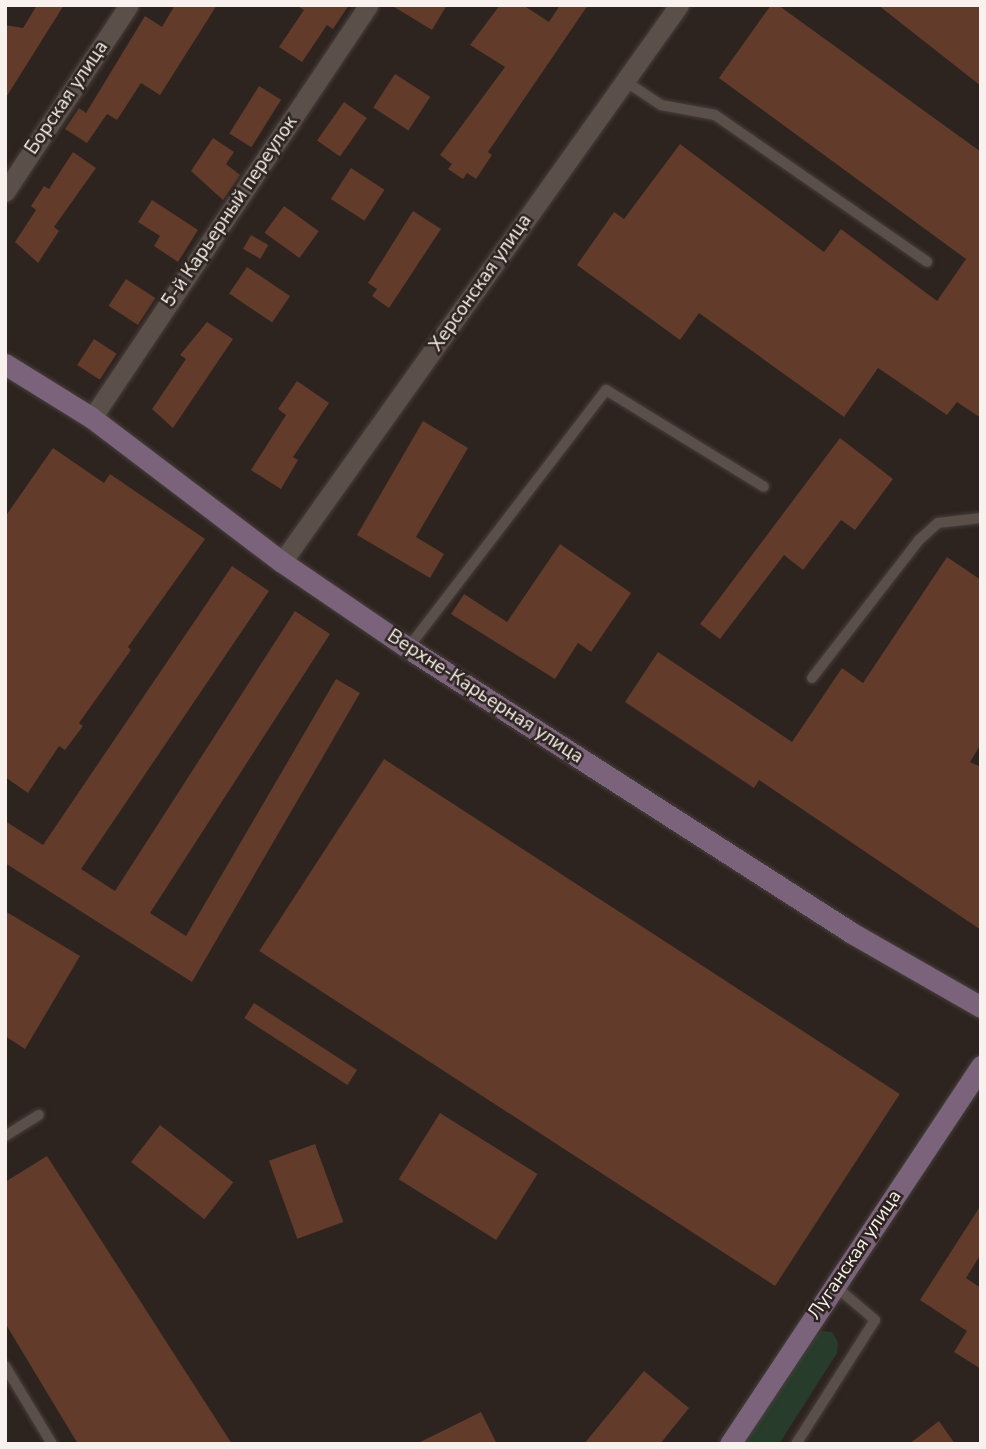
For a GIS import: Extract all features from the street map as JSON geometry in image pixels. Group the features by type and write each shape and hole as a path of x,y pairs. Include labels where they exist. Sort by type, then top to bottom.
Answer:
{"street":[{"name":"Борская улица","path":"5,192 129,5"},
{"name":"5-й Карьерный переулок","path":"92,418 368,5"},
{"name":"Херсонская улица","path":"282,562 679,5"},
{"name":"Верхне-Карьерная улица","path":"5,364 92,418 282,562 408,648 852,933 981,1007"},
{"name":"Луганская улица","path":"730,1444 981,1066"}],"lane":[{"path":"625,81 661,105 715,115 927,262"},
{"path":"408,648 606,390 764,487"},
{"path":"812,678 919,540 937,523 981,518"},
{"path":"5,1136 39,1115"},
{"path":"796,1444 875,1320 834,1285"},
{"path":"5,1366 52,1444"}],"green space":[{"path":"821,1331 832,1332 838,1342 837,1353 779,1444 744,1444 812,1338"}],"building":[{"path":"37,5 64,5 5,99 5,25 23,28"},
{"path":"175,5 217,5 160,95 141,83 117,120 107,114 87,143 65,129 79,108 86,113 145,16 162,27"},
{"path":"296,5 349,5 333,29 327,25 302,62 279,47 304,10"},
{"path":"391,5 447,5 432,30"},
{"path":"500,5 523,5 549,22 560,5 588,5 488,152 492,155 476,179 467,173 463,179 448,169 452,164 440,155 505,67 470,45"},
{"path":"771,5 778,5 981,152 981,418 957,402 947,415 878,368 844,417 699,313 680,340 577,265 614,212 624,219 680,144 824,252 841,229 937,301 966,259 719,78"},
{"path":"878,5 981,5 981,86"},
{"path":"395,74 430,97 408,130 373,108"},
{"path":"259,86 281,100 251,147 229,133"},
{"path":"344,102 367,118 340,157 317,141"},
{"path":"213,138 234,152 226,164 240,175 223,200 191,171"},
{"path":"73,152 96,168 54,227 59,231 38,263 15,242 36,210 31,206 44,186 49,189"},
{"path":"351,168 385,190 364,221 331,199"},
{"path":"152,200 198,230 178,262 154,246 160,236 138,222"},
{"path":"284,206 319,231 299,258 265,233"},
{"path":"413,211 441,229 389,308 372,296 377,289 368,283"},
{"path":"251,235 268,245 260,259 243,249"},
{"path":"247,267 290,296 272,323 229,294"},
{"path":"126,279 155,298 138,325 109,306"},
{"path":"207,322 233,339 173,428 152,409 186,359 180,355"},
{"path":"94,339 117,354 100,380 77,365"},
{"path":"297,381 329,403 293,457 298,460 281,489 251,470 286,415 278,409"},
{"path":"423,421 468,448 416,537 444,554 430,578 357,535"},
{"path":"840,438 893,479 855,530 841,520 803,570 784,555 720,639 700,624"},
{"path":"53,448 104,483 110,474 205,539 128,647 131,650 79,723 83,726 65,750 59,746 28,793 5,777 5,517"},
{"path":"560,544 631,593 591,652 578,643 555,679 451,614 464,594 507,622"},
{"path":"947,557 981,580 981,744 970,762 981,767 981,930 759,780 754,788 625,702 658,652 792,742 842,668 863,683"},
{"path":"232,566 269,591 81,869 115,891 295,611 330,634 150,913 186,936 336,679 360,693 192,982 5,863 5,821 43,845"},
{"path":"384,759 900,1094 775,1286 259,951"},
{"path":"5,911 80,956 25,1049 5,1036"},
{"path":"254,1003 357,1070 347,1085 244,1018"},
{"path":"440,1113 538,1174 496,1240 399,1179"},
{"path":"160,1125 233,1182 204,1219 131,1162"},
{"path":"315,1144 343,1222 297,1239 269,1161"},
{"path":"47,1156 232,1444 78,1444 5,1323 5,1182"},
{"path":"981,1205 981,1254 966,1278 981,1288 981,1369 954,1352 967,1331 920,1300"},
{"path":"644,1371 689,1408 660,1444 584,1444"},
{"path":"481,1412 497,1444 416,1444"},
{"path":"939,1421 955,1444 909,1444"}]}
